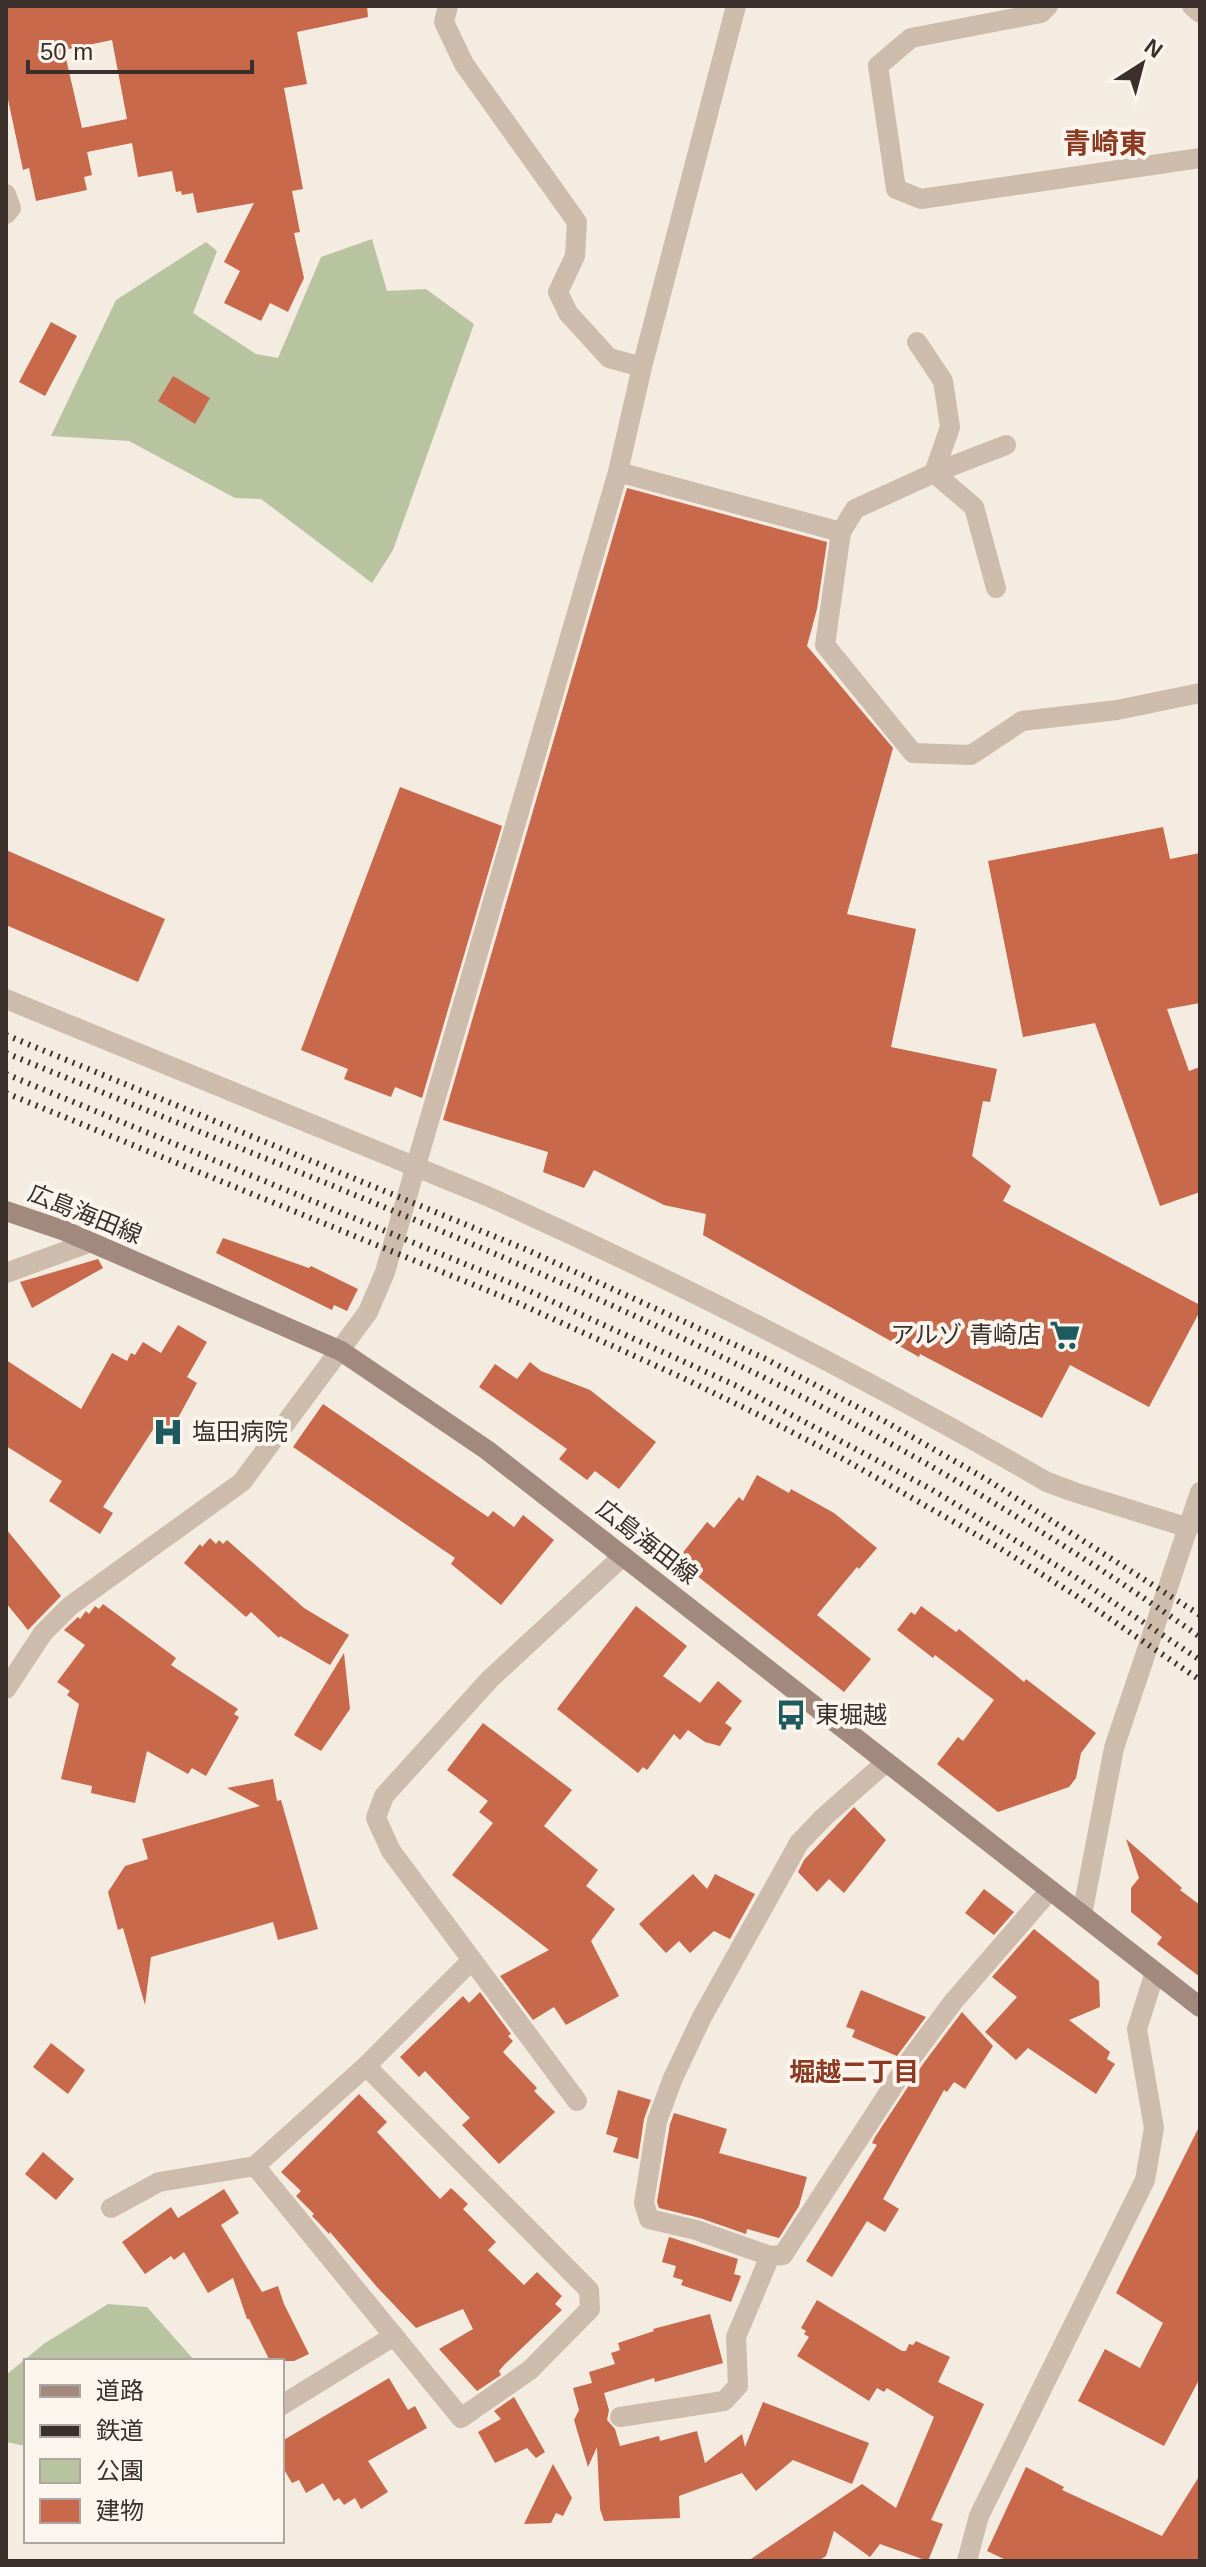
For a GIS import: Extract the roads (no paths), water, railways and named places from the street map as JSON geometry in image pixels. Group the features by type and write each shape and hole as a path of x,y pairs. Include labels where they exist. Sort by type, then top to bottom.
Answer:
{"main road":[{"name":"広島海田線","path":"6,1211 91,1242 341,1351 487,1450 1200,2007"}],"street":[{"path":"448,6 444,22 464,64 577,222 575,256 558,292 568,313 609,358 642,367"},
{"path":"6,1689 43,1633 70,1606 242,1482 368,1312 385,1272 618,472 642,367 736,6"},
{"path":"1048,6 1041,13 911,38 878,66 896,189 921,199 1200,158"},
{"path":"1192,6 1200,13"},
{"path":"6,194 11,208 6,214"},
{"path":"917,342 943,381 950,427 934,473"},
{"path":"1006,445 855,509 841,532 825,645 913,753 971,755 1022,721 1117,710 1200,693"},
{"path":"618,472 841,532"},
{"path":"934,473 974,507 996,588"},
{"path":"6,999 561,1229 897,1398 1047,1482 1189,1528"},
{"path":"6,1273 91,1242"},
{"path":"1082,1915 1114,1748 1200,1492"},
{"path":"577,2101 391,1851 376,1818 384,1796 490,1679 623,1556"},
{"path":"886,1762 799,1843 702,2017 657,2121 644,2203 649,2219 696,2230 770,2256 783,2255 920,2046 953,2002 1050,1890"},
{"path":"111,2208 159,2182 255,2166 366,2066 472,1960"},
{"path":"967,2561 979,2516 1145,2180 1154,2128 1137,2029 1155,1972"},
{"path":"255,2166 461,2418 530,2370 590,2309 589,2290 366,2066"},
{"path":"620,2417 724,2401 738,2386 736,2337 770,2256"},
{"path":"284,2404 394,2336"}],"railway":[{"path":"6,1035 525,1249 766,1359 986,1479 1200,1615"},
{"path":"6,1053 494,1253 781,1386 995,1504 1099,1568 1200,1637"},
{"path":"6,1074 523,1288 737,1386 931,1489 1074,1576 1200,1660"},
{"path":"6,1093 518,1303 759,1415 998,1547 1200,1680"}],"place":[{"name":"アルゾ 青崎店","path":"1065,1335"},
{"name":"塩田病院","path":"168,1432"},
{"name":"東堀越","path":"791,1715"}],"district":[{"name":"青崎東","path":"1105,143"},
{"name":"堀越二丁目","path":"854,2072"}]}
